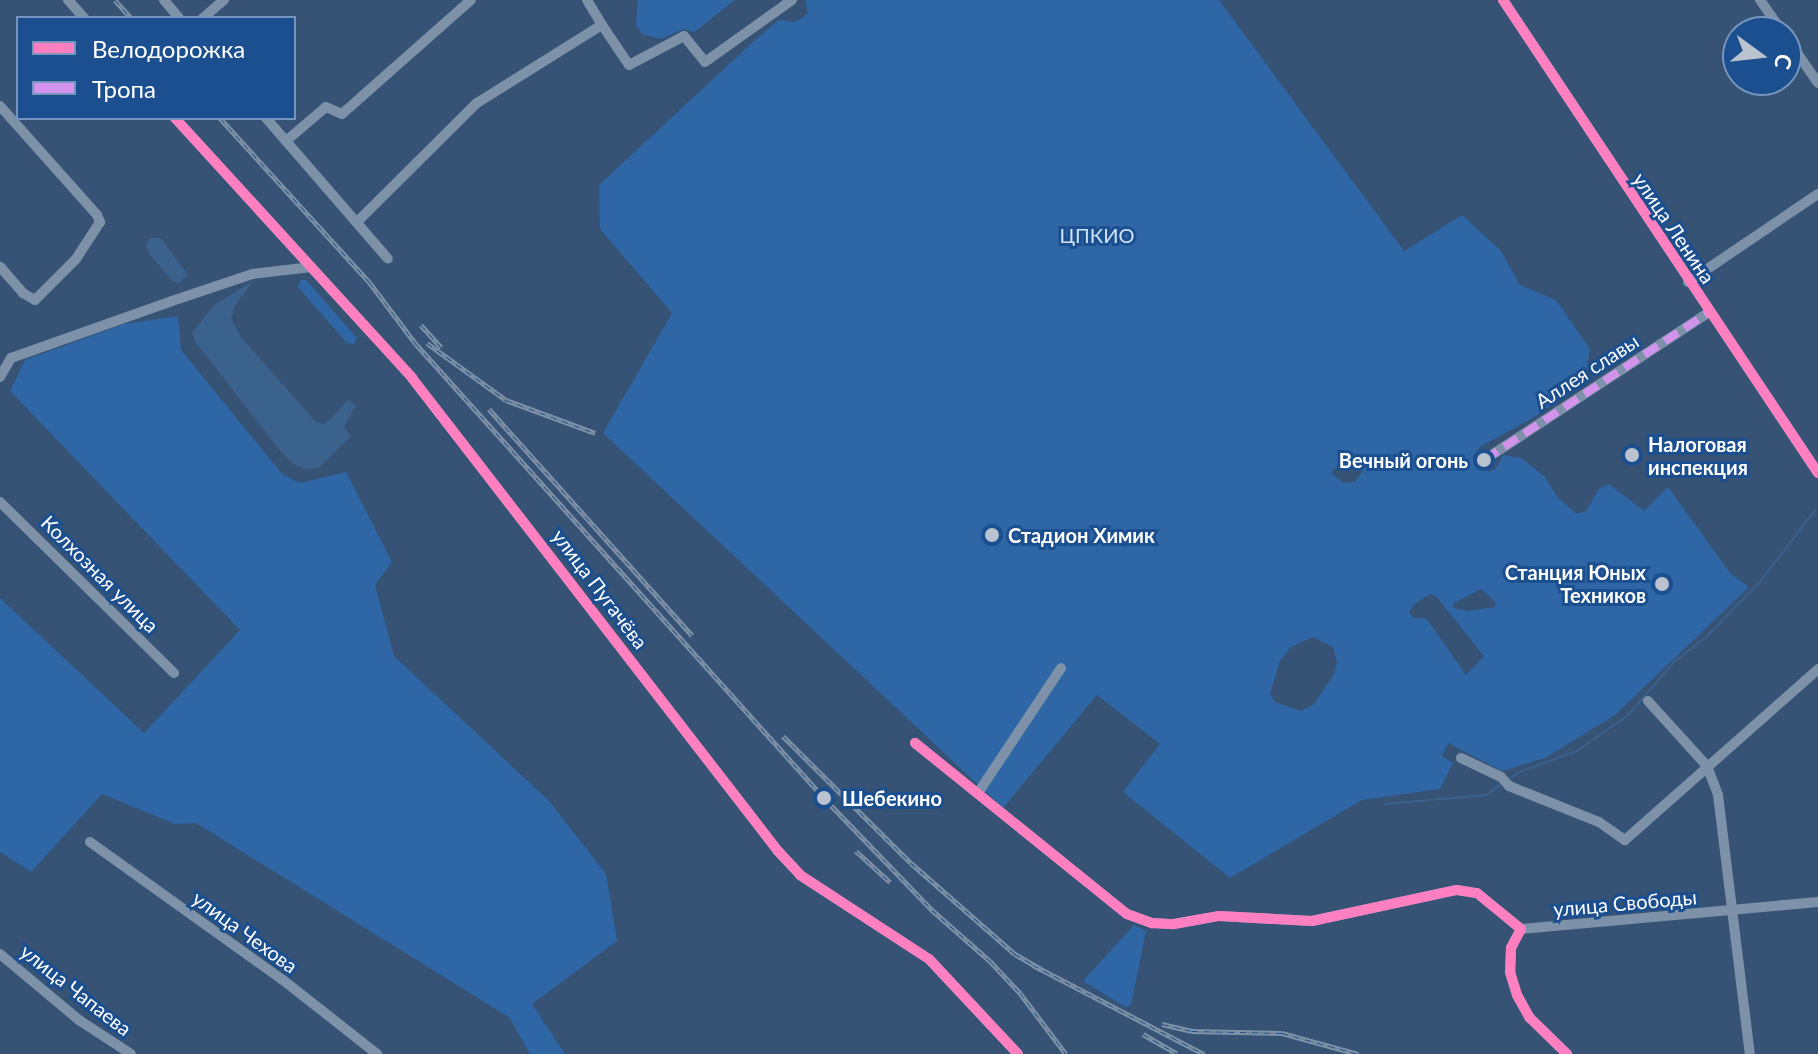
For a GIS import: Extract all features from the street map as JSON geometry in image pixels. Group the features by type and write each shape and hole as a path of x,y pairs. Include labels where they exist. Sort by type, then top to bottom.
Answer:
{"street":[{"path":"68,0 82,16"},
{"path":"164,0 177,16"},
{"path":"205,16 224,0"},
{"path":"286,141 326,107 342,114 471,0"},
{"path":"587,0 629,65 684,36 705,62 792,0"},
{"name":"улица Ленина","path":"1503,0 1818,473"},
{"path":"357,222 477,103 602,25"},
{"path":"1802,60 1818,83"},
{"path":"0,106 100,222 97,231 35,300 23,293 0,267"},
{"name":"улица Пугачёва","path":"177,120 412,378 492,477 778,851 800,875 929,959 1018,1054"},
{"path":"268,120 388,259"},
{"path":"1688,282 1818,194"},
{"path":"0,377 11,358 252,274 312,267"},
{"name":"Аллея славы","path":"1484,460 1709,312"},
{"name":"Колхозная улица","path":"0,502 174,673"},
{"path":"978,793 1061,668"},
{"path":"1461,758 1505,782 1599,822 1625,840 1818,669"},
{"path":"1648,701 1707,766 1718,795 1750,1054"},
{"path":"915,743 1127,914 1152,923 1174,924 1219,916 1312,921 1468,890 1505,913 1521,929 1511,948 1510,972 1517,995 1530,1018 1567,1054"},
{"name":"улица Чехова","path":"90,842 283,980 377,1054"},
{"name":"улица Свободы","path":"1521,929 1818,902"},
{"name":"улица Чапаева","path":"0,954 79,1020 131,1054"}],"green space":[{"path":"638,0 735,0 694,32 683,29 661,39 642,34 636,25"},
{"name":"ЦПКИО","path":"805,0 1219,0 1404,251 1462,215 1501,251 1520,285 1556,300 1590,349 1584,382 1536,416 1480,447 1473,456 1474,465 1489,472 1496,468 1503,455 1521,458 1545,477 1558,498 1577,514 1586,511 1599,489 1609,484 1644,511 1668,487 1730,573 1749,587 1615,715 1545,758 1502,771 1448,743 1442,756 1453,763 1440,789 1362,800 1230,878 1123,792 1160,744 1097,695 1003,808 603,433 672,313 600,229 599,185 779,20 796,22 808,13","holes":["1348,454 1360,457 1365,467 1355,482 1344,483 1331,473","1481,589 1496,603 1495,607 1467,611 1453,608 1454,603","1430,594 1436,596 1484,656 1466,675 1426,618 1414,618 1409,613 1413,605","1313,637 1333,647 1337,663 1334,674 1313,705 1301,711 1275,702 1270,694 1280,661 1291,647"]},
{"path":"301,280 306,280 357,338 354,344 347,343 298,287"},
{"path":"178,316 181,350 282,474 300,483 346,472 392,562 375,585 394,656 549,801 606,874 617,941 532,1004 565,1054 530,1054 510,1018 196,823 175,824 102,794 31,872 0,852 0,598 144,733 240,630 10,391 25,360 124,324"},
{"path":"1134,925 1146,931 1131,1005 1125,1007 1083,981"}],"shaded area":[{"path":"150,238 161,238 188,275 179,283 172,281 149,254 146,246"},
{"path":"253,281 235,306 231,319 241,337 316,422 325,424 348,400 356,405 344,427 351,436 319,468 306,469 293,464 277,447 196,343 192,333 214,305"}],"waterway":[{"path":"1509,779 1519,772 1577,751 1628,715 1674,662 1706,637 1759,583 1816,509"},
{"path":"1385,804 1487,795 1500,785"}],"railway":[{"path":"115,0 129,16"},
{"path":"222,120 370,283 416,344 824,798 932,910 990,961 1020,993 1066,1054"},
{"path":"421,325 441,347"},
{"path":"427,343 506,400 595,433"},
{"path":"489,409 692,635"},
{"path":"783,736 911,863 1015,954 1041,969"},
{"path":"856,851 890,882"},
{"path":"1033,965 1204,1054"},
{"path":"1162,1024 1192,1031 1282,1033 1358,1054"},
{"path":"1143,1034 1177,1054"}],"marked path":[{"path":"1484,460 1709,312"}],"cycle path":[{"path":"1503,0 1818,473"},
{"path":"177,120 412,378 778,851 800,875 929,959 1018,1054"},
{"path":"915,743 1127,914 1152,923 1174,924 1219,916 1312,921 1457,890 1477,893 1521,929 1511,948 1510,972 1517,995 1530,1018 1567,1054"}],"place":[{"name":"Налоговая инспекция","path":"1632,455"},
{"name":"Вечный огонь","path":"1484,460"},
{"name":"Стадион Химик","path":"992,535"},
{"name":"Станция Юных Техников","path":"1662,584"},
{"name":"Шебекино","path":"824,798"}]}
